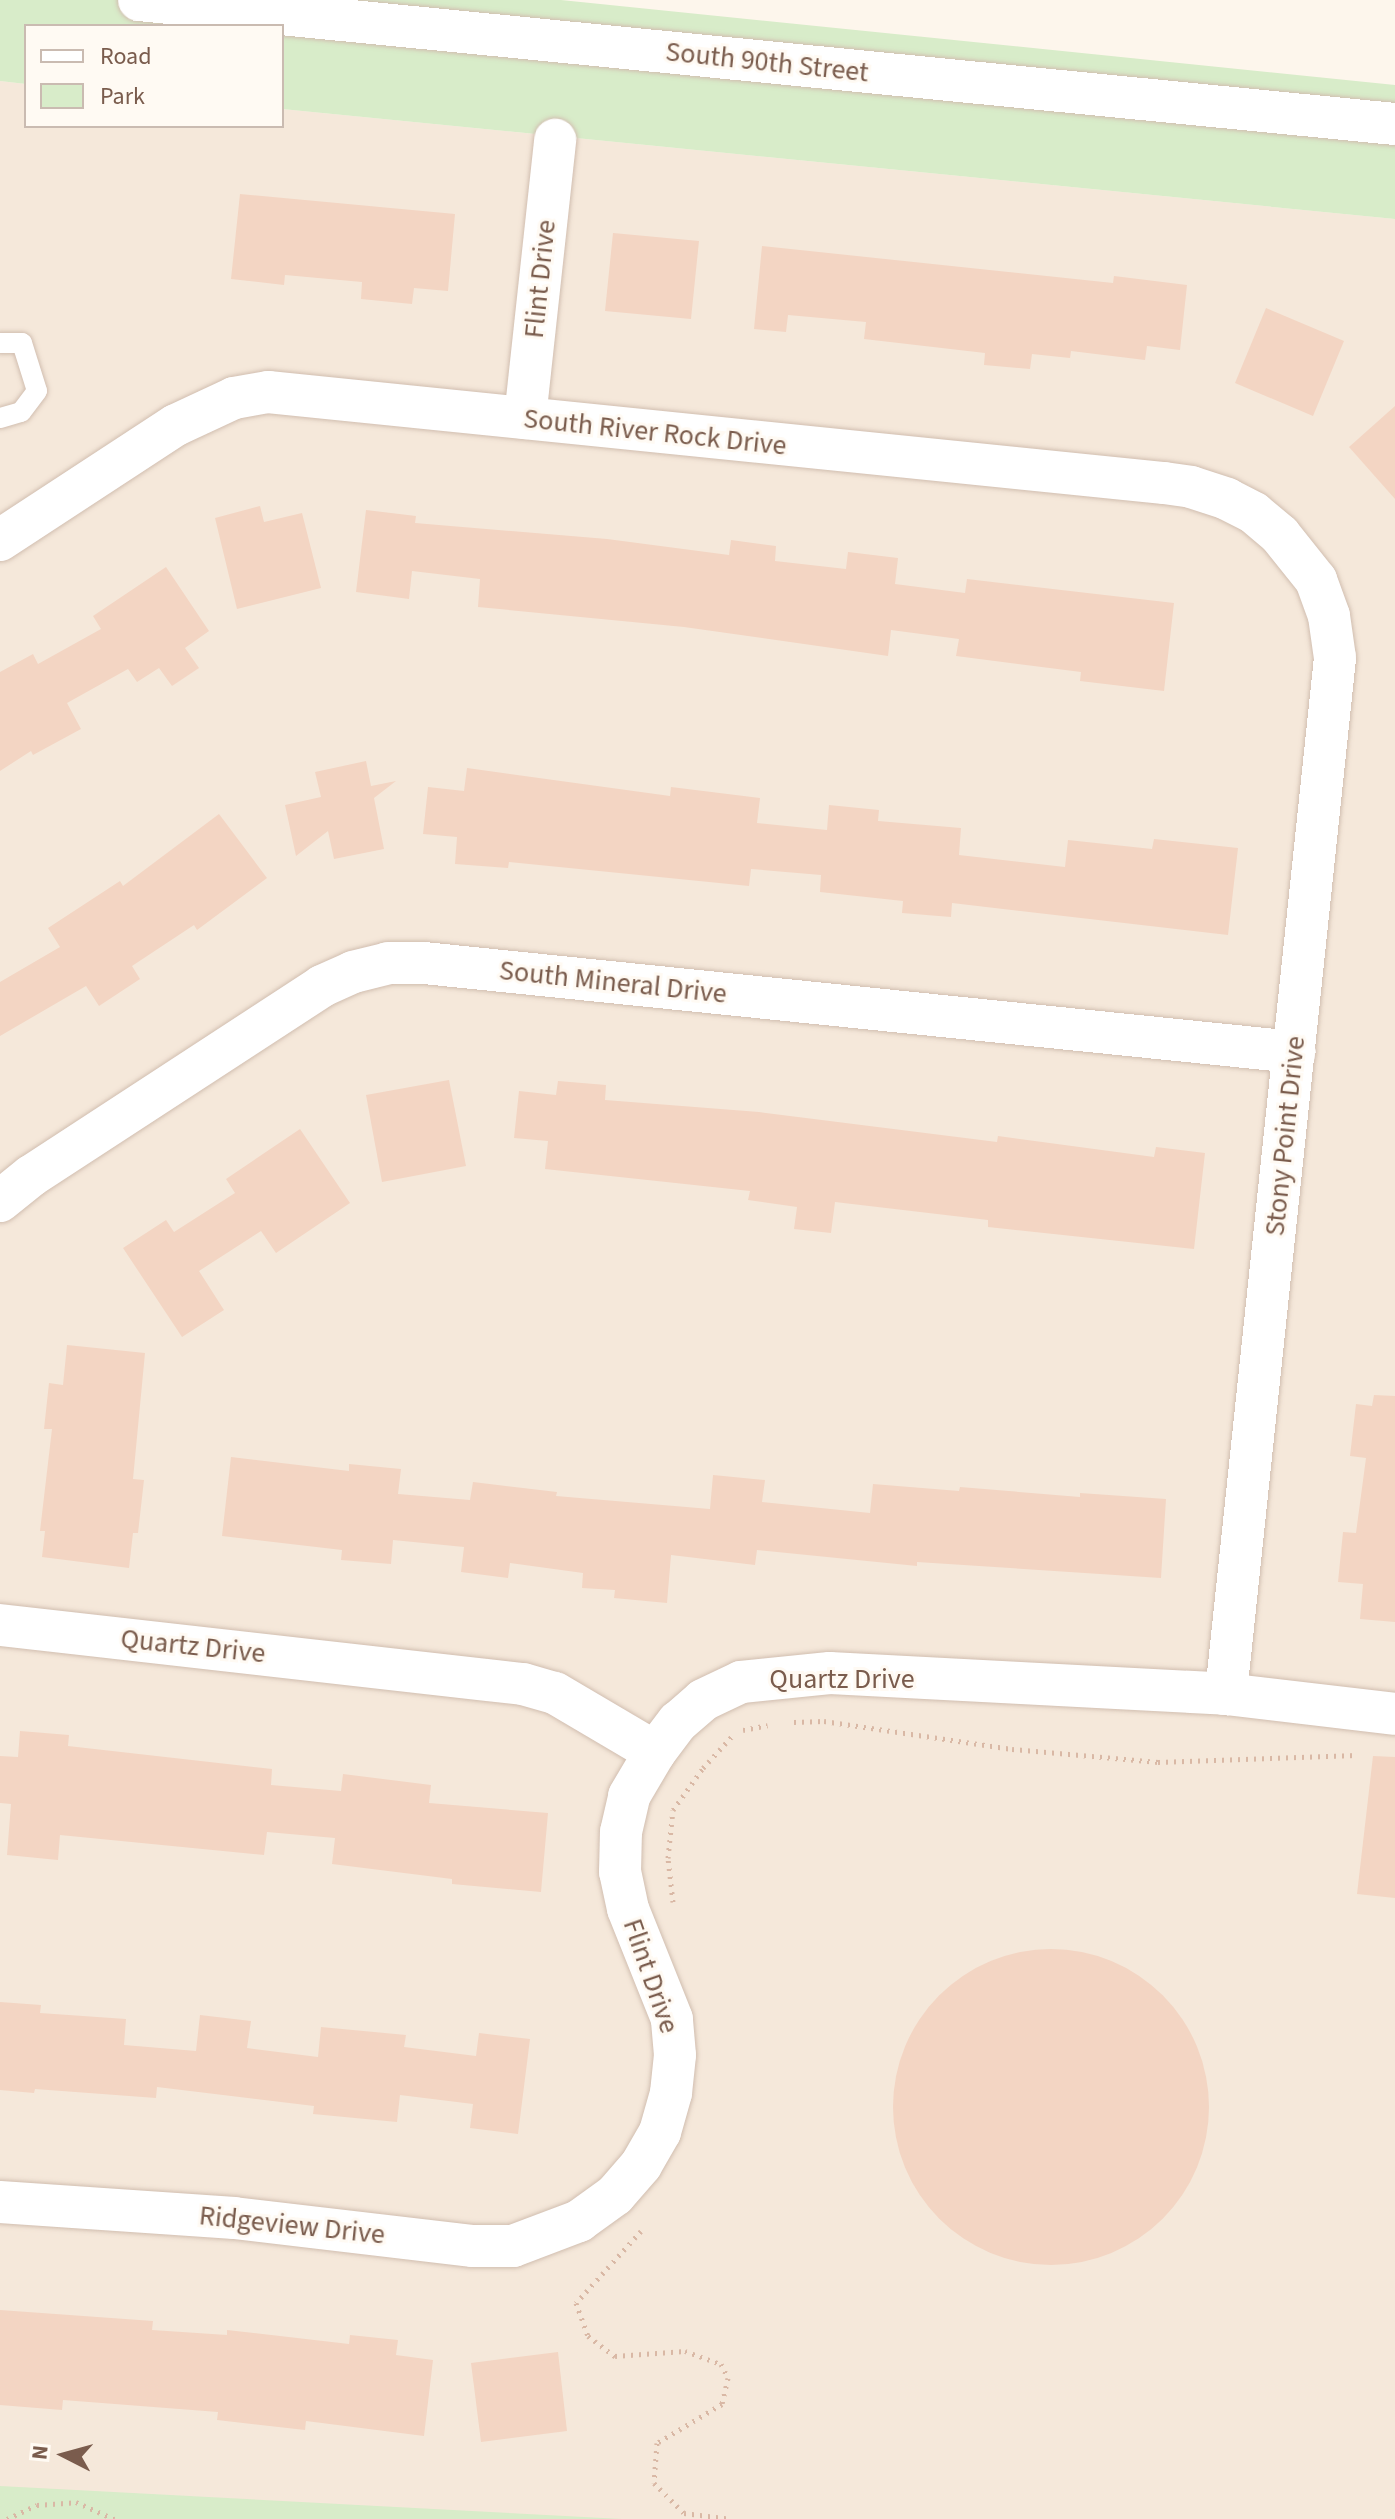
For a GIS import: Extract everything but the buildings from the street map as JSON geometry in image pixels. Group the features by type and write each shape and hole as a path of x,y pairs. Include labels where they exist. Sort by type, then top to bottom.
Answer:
{"street":[{"name":"South 90th Street","path":"139,0 1395,124"},
{"name":"Flint Drive","path":"525,418 555,140"},
{"name":"South River Rock Drive","path":"0,540 176,425 234,398 268,392 1191,487 1227,499 1254,513 1300,556 1316,580"},
{"name":"Stony Point Drive","path":"1226,1694 1335,658 1329,616 1316,580"},
{"name":"South Mineral Drive","path":"0,1201 31,1176 322,986 353,972 388,963 424,963 1294,1052"},
{"name":"Quartz Drive","path":"0,1625 523,1684 555,1693 655,1752 678,1722 703,1700 741,1682 830,1673 1226,1694 1392,1714"},
{"name":"Flint Drive","path":"579,2221 615,2195 641,2165 660,2132 671,2093 675,2055 672,2019 628,1909 620,1872 621,1832 629,1796 655,1752"},
{"name":"Ridgeview Drive","path":"0,2202 219,2216 473,2246 513,2246 579,2221"}],"lane":[{"path":"0,343 22,343 37,391 21,412 0,418"}],"path":[{"path":"788,1723 824,1721 1012,1749 1158,1762 1384,1754 1392,1714"},
{"path":"674,1909 668,1858 673,1810 703,1768 736,1732 776,1723"},
{"path":"648,2224 576,2303 588,2336 615,2356 685,2351 721,2364 728,2378 722,2404 657,2443 654,2483 684,2513 732,2519"},
{"path":"7,2519 37,2505 76,2502 114,2519"}],"shaded area":[{"path":"0,81 24,84 24,128 284,128 284,109 1395,219 1395,2519 0,2519"}],"green space":[{"path":"0,0 561,0 1395,85 1395,219 284,109 284,24 24,24 24,84 0,81"},
{"path":"0,2486 622,2519 0,2519"}]}
